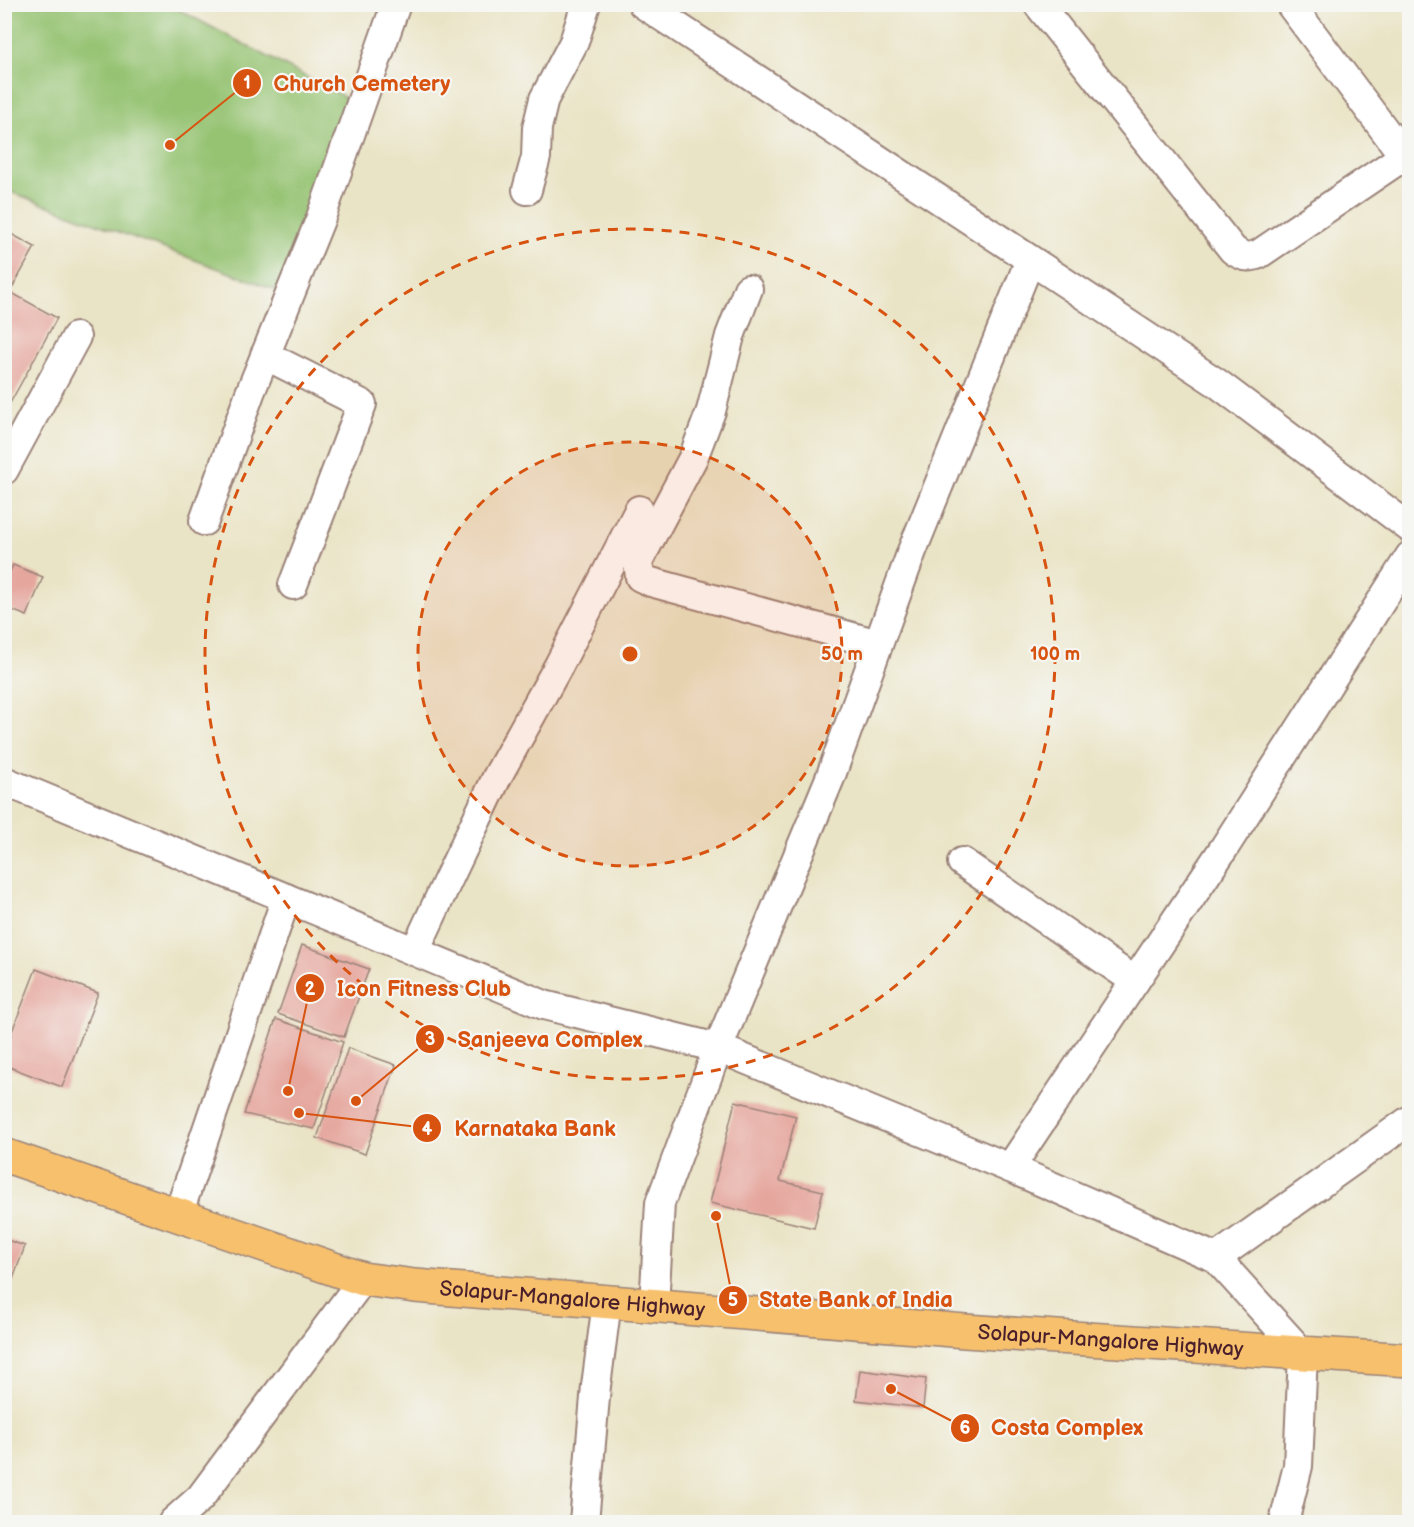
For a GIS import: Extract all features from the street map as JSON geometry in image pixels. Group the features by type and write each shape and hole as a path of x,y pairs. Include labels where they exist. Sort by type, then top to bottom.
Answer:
{"highway":[{"name":"Solapur-Mangalore Highway","path":"4,1155 363,1279 415,1286 977,1332 1410,1360"}],"street":[{"path":"204,521 265,355 320,220 396,4"},
{"path":"527,190 536,157 537,128 544,99 574,42 586,4"},
{"path":"644,4 1217,383 1410,528"},
{"path":"1038,4 1233,249 1241,255 1251,257 1259,254 1407,154 1290,4"},
{"path":"654,1306 660,1203 718,1048 830,777 912,551 1030,260"},
{"path":"748,289 730,336 711,411 693,458 638,562 640,577 651,582 878,644"},
{"path":"4,470 76,337"},
{"path":"265,355 362,404 293,585"},
{"path":"416,951 497,777 559,665 639,510"},
{"path":"1010,1168 1224,848 1410,556"},
{"path":"4,781 544,1005 718,1048 1010,1168 1216,1258 1303,1354 1298,1466 1284,1522"},
{"path":"962,862 1135,981"},
{"path":"178,1215 286,898"},
{"path":"1216,1258 1410,1120"},
{"path":"173,1522 200,1498 363,1279"},
{"path":"584,1522 596,1386 607,1302"}],"green space":[{"path":"4,5 170,5 352,101 279,291 5,190"}],"building":[{"path":"4,230 35,247 10,292 57,318 4,414"},
{"path":"13,565 43,577 27,616 4,607 4,584"},
{"path":"302,945 369,969 344,1037 278,1014"},
{"path":"36,969 98,993 62,1087 4,1065 4,1052"},
{"path":"276,1019 343,1042 314,1129 244,1114"},
{"path":"348,1048 396,1065 365,1154 317,1138"},
{"path":"735,1101 796,1116 780,1181 823,1191 814,1228 710,1203"},
{"path":"4,1239 25,1246 5,1301 4,1301"},
{"path":"860,1370 926,1379 923,1408 856,1400"}],"place":[{"name":"Church Cemetery","path":"170,145"},
{"name":"Icon Fitness Club","path":"288,1091"},
{"name":"Sanjeeva Complex","path":"356,1101"},
{"name":"Karnataka Bank","path":"299,1113"},
{"name":"State Bank of India","path":"716,1216"},
{"name":"Costa Complex","path":"891,1389"}]}
